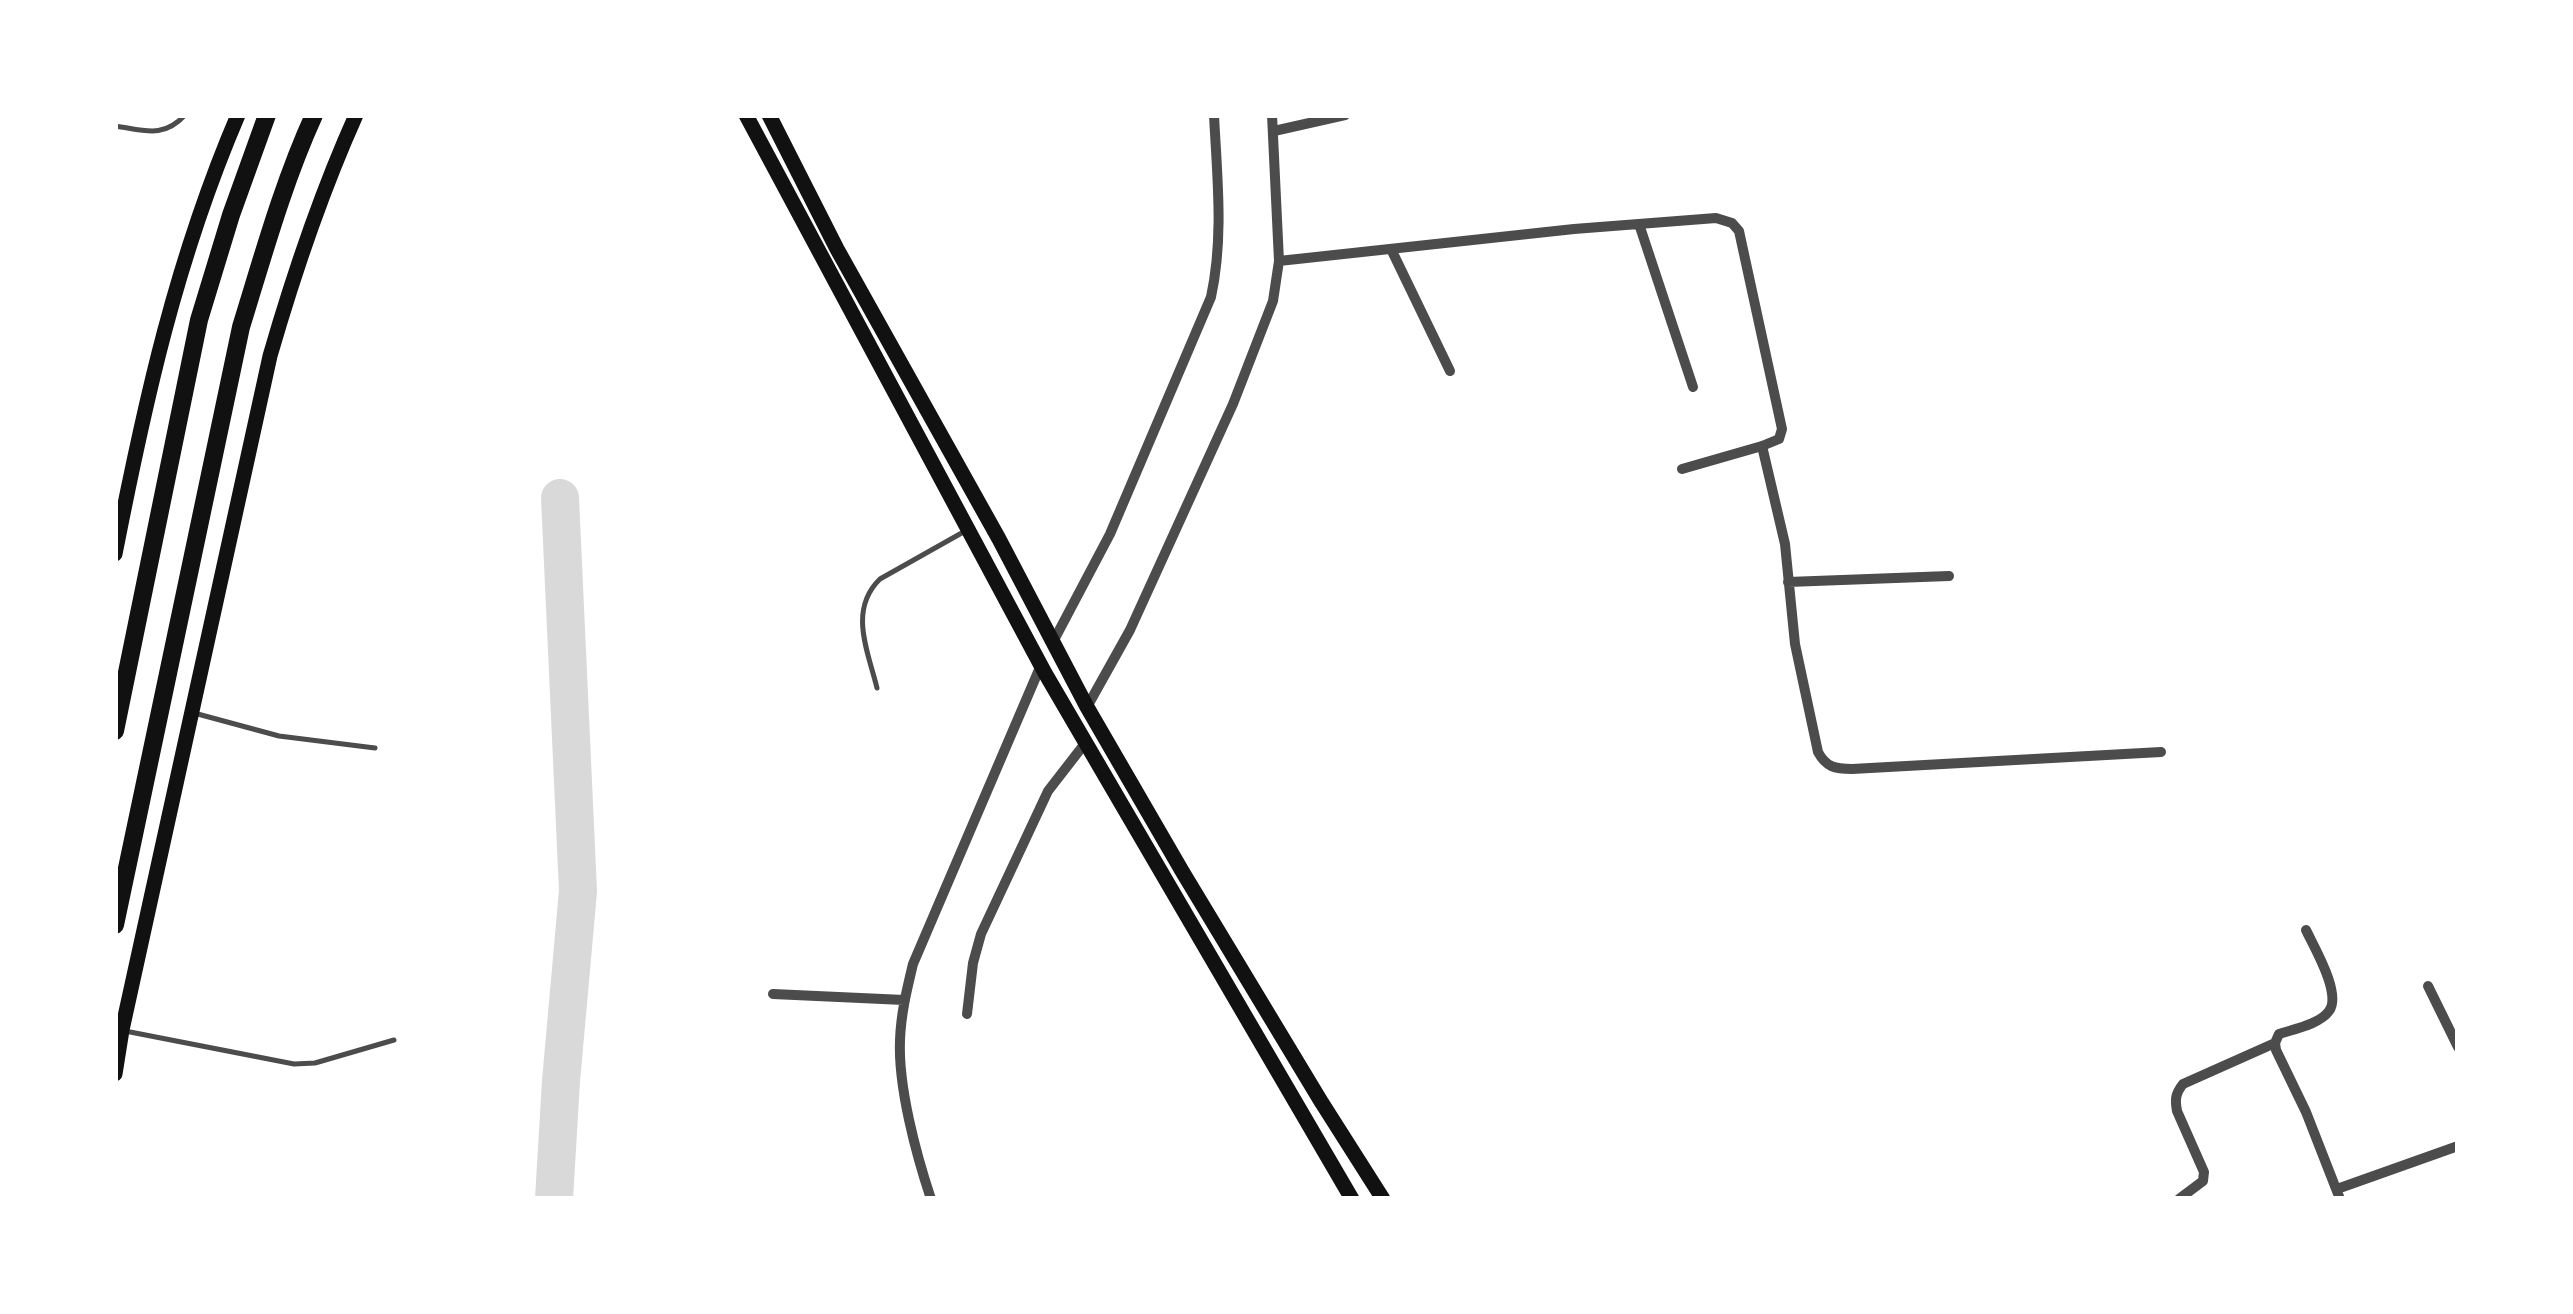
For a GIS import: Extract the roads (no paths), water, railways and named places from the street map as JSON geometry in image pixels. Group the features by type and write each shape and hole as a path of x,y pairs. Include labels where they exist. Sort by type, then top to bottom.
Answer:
{"highway":[{"path":"115,731 199,320 230,215 267,115"},
{"path":"115,925 241,327 268,238 314,115"}],"main road":[{"path":"115,554 142,418 174,292 238,115"},
{"path":"115,1074 270,356 296,264 356,115"},
{"path":"746,115 1043,669 1352,1199"},
{"path":"768,115 1084,701 1192,888 1383,1199"}],"street":[{"path":"1055,647 1110,534 1210,297 1219,235 1214,115"},
{"path":"1084,701 1130,630 1234,404 1272,301 1279,262 1272,115"},
{"path":"1274,131 1345,115"},
{"path":"1279,262 1639,224 1716,218 1732,223 1739,231 1782,429 1778,440 1682,469"},
{"path":"1639,224 1693,386"},
{"path":"1390,249 1450,370"},
{"path":"1762,446 1785,544 1796,644 1818,752 1824,763 1852,769 2161,752"},
{"path":"1788,582 1949,576"},
{"path":"932,1199 918,1160 906,1102 900,1044 904,1000 914,964 1043,669"},
{"path":"967,1014 981,934 1048,791 1086,742"},
{"path":"2306,930 2334,1000 2320,1018 2279,1034 2275,1043 2338,1194 2458,1146"},
{"path":"2428,986 2458,1047"},
{"path":"773,994 904,1000"},
{"path":"2179,1199 2203,1181 2204,1172 2177,1111 2176,1092 2183,1084 2275,1043"}],"lane":[{"path":"115,126 161,131 173,127 185,115"},
{"path":"878,688 861,619 862,603 869,590 880,579 967,530"},
{"path":"191,712 280,736 376,748"},
{"path":"122,1030 294,1064 315,1063 394,1040"}],"waterway":[{"path":"554,1199 578,891 560,498"}]}
